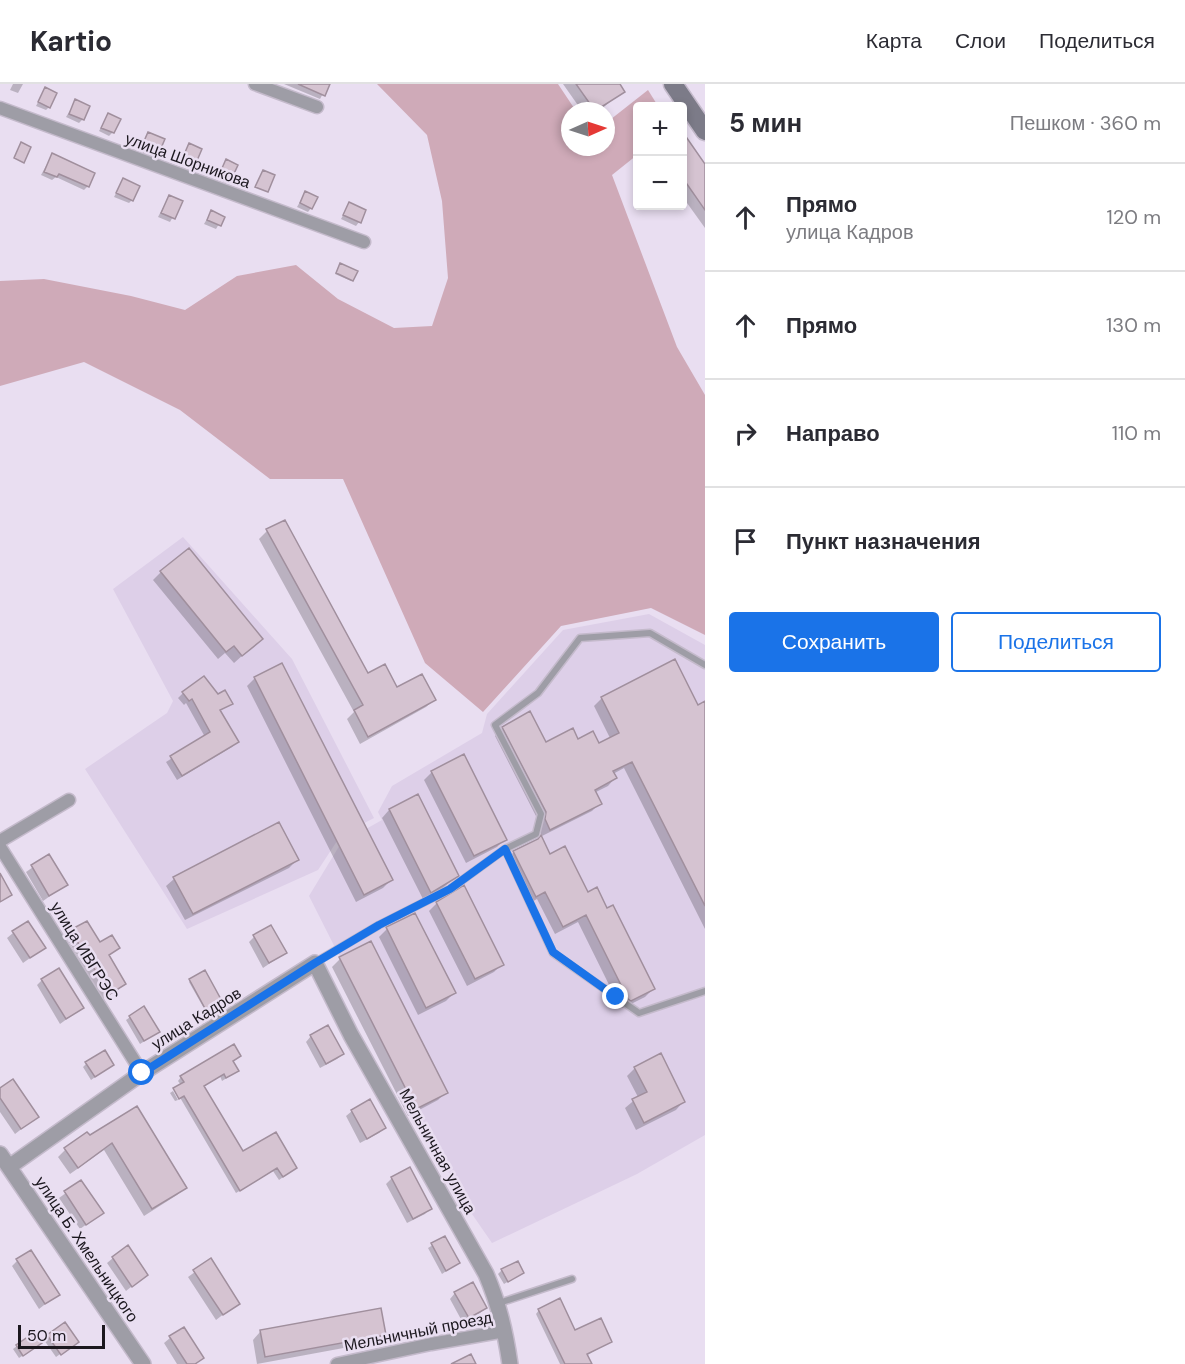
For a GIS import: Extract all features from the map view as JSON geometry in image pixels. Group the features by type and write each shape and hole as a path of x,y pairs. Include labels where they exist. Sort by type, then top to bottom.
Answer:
{"main road":[{"path":"673,84 705,131"}],"street":[{"path":"255,84 317,106"},
{"name":"улица Шорникова","path":"0,108 364,242"},
{"path":"0,841 69,800"},
{"name":"улица ИВГРЭС","path":"0,847 142,1073"},
{"name":"улица Кадров","path":"9,1167 142,1073 315,963"},
{"name":"Мельничная улица","path":"315,963 351,1035 486,1274 499,1304 510,1364"},
{"name":"улица Б. Хмельницкого","path":"0,1154 143,1364"},
{"name":"Мельничный проезд","path":"337,1364 505,1331"}],"lane":[{"path":"315,963 379,925 450,889 505,849 536,834 541,814 495,725 538,693 580,638 650,633 705,665"},
{"path":"505,849 553,952 639,1013 705,991"},
{"path":"499,1304 572,1279"}],"shaded area":[{"path":"377,84 558,84 570,102 561,102 561,156 615,156 615,116 648,90 656,102 633,102 633,158 612,175 677,347 705,395 705,635 651,608 561,626 483,712 425,663 343,479 270,479 180,410 84,362 0,386 0,281 44,279 131,296 185,310 237,276 296,265 338,299 394,328 432,326 448,278 442,201 427,135"},
{"path":"183,537 292,659 374,818 341,835 318,870 187,929 85,769 167,713 173,701 113,589"},
{"path":"649,614 705,645 705,1135 637,1174 492,1243 463,1201 309,896 341,843 382,820 378,812 392,786 482,733 487,714 563,630"}],"building":[{"path":"298,84 330,84 325,96"},
{"path":"576,84 620,84 625,92 609,102 589,102"},
{"path":"45,87 57,93 50,108 38,102"},
{"path":"75,99 90,106 84,120 69,114"},
{"path":"108,113 121,119 114,133 101,128"},
{"path":"148,132 165,139 158,155 141,148"},
{"path":"687,138 705,164 705,210 687,184"},
{"path":"21,142 31,147 24,163 14,158"},
{"path":"189,143 202,149 196,163 183,157"},
{"path":"52,153 95,173 89,187 59,174 57,177 44,172"},
{"path":"226,159 238,165 231,180 219,175"},
{"path":"263,170 275,175 268,192 255,187"},
{"path":"123,178 140,186 133,201 116,193"},
{"path":"305,191 318,197 312,209 300,203"},
{"path":"169,195 183,201 175,219 161,213"},
{"path":"349,202 366,210 361,223 343,215"},
{"path":"211,210 225,217 221,226 207,220"},
{"path":"340,263 358,271 353,281 336,273"},
{"path":"285,520 368,673 385,664 397,687 422,674 436,700 368,737 354,710 363,705 266,529"},
{"path":"189,548 263,639 242,656 234,646 226,652 160,571"},
{"path":"675,659 698,705 705,701 705,906 632,762 613,771 617,778 595,790 602,804 550,830 545,819 546,812 502,727 530,711 546,742 573,728 578,739 593,731 599,743 619,733 601,697"},
{"path":"282,663 393,880 364,895 254,677"},
{"path":"204,676 218,694 225,690 233,704 220,710 239,742 182,776 170,756 210,732 192,699 189,701 182,692"},
{"path":"464,754 507,840 474,856 431,771"},
{"path":"418,794 459,876 431,893 389,809"},
{"path":"279,822 299,860 193,914 173,877"},
{"path":"541,835 550,854 565,846 588,892 597,887 607,908 613,905 655,989 631,1001 628,999 586,915 563,927 545,892 536,897 513,851 538,839"},
{"path":"49,854 68,885 49,896 31,865"},
{"path":"0,873 12,895 0,902"},
{"path":"464,885 504,965 475,979 436,902"},
{"path":"415,913 456,993 426,1008 386,927"},
{"path":"28,921 46,948 30,958 12,931"},
{"path":"87,921 100,942 112,935 120,948 109,955 126,984 110,994 70,930"},
{"path":"271,925 287,953 269,963 253,935"},
{"path":"371,941 448,1093 416,1109 339,957"},
{"path":"59,968 84,1008 66,1019 41,979"},
{"path":"205,970 223,1003 207,1012 189,979"},
{"path":"144,1006 160,1032 144,1041 129,1016"},
{"path":"328,1025 344,1054 326,1064 310,1035"},
{"path":"234,1044 241,1056 233,1061 239,1071 226,1078 224,1074 204,1086 243,1151 276,1132 297,1168 283,1177 277,1168 240,1191 184,1096 179,1099 173,1088 184,1082 180,1076"},
{"path":"105,1050 114,1065 95,1077 85,1062"},
{"path":"661,1053 685,1102 644,1123 632,1099 647,1092 634,1067"},
{"path":"13,1079 39,1117 21,1129 0,1098 0,1088"},
{"path":"370,1099 386,1128 367,1139 351,1110"},
{"path":"137,1106 187,1188 152,1209 112,1143 78,1168 64,1148 87,1132 90,1135"},
{"path":"410,1167 432,1209 413,1219 391,1177"},
{"path":"81,1180 104,1213 86,1225 64,1191"},
{"path":"445,1236 460,1263 446,1271 431,1243"},
{"path":"128,1245 148,1275 132,1287 112,1257"},
{"path":"31,1250 60,1295 45,1304 16,1259"},
{"path":"211,1258 240,1304 223,1315 193,1270"},
{"path":"518,1261 524,1273 508,1282 501,1269"},
{"path":"473,1282 487,1308 469,1318 454,1292"},
{"path":"560,1298 575,1330 601,1318 612,1342 587,1354 592,1364 565,1364 538,1309"},
{"path":"381,1308 386,1335 265,1357 260,1330"},
{"path":"65,1322 79,1342 61,1355 47,1335"},
{"path":"184,1327 204,1358 195,1364 187,1364 169,1336"},
{"path":"35,1332 42,1343 23,1356 16,1345"},
{"path":"471,1354 476,1364 451,1364"}],"route":[{"path":"142,1073 315,963 379,925 450,889 505,849 553,952 616,997"}]}
